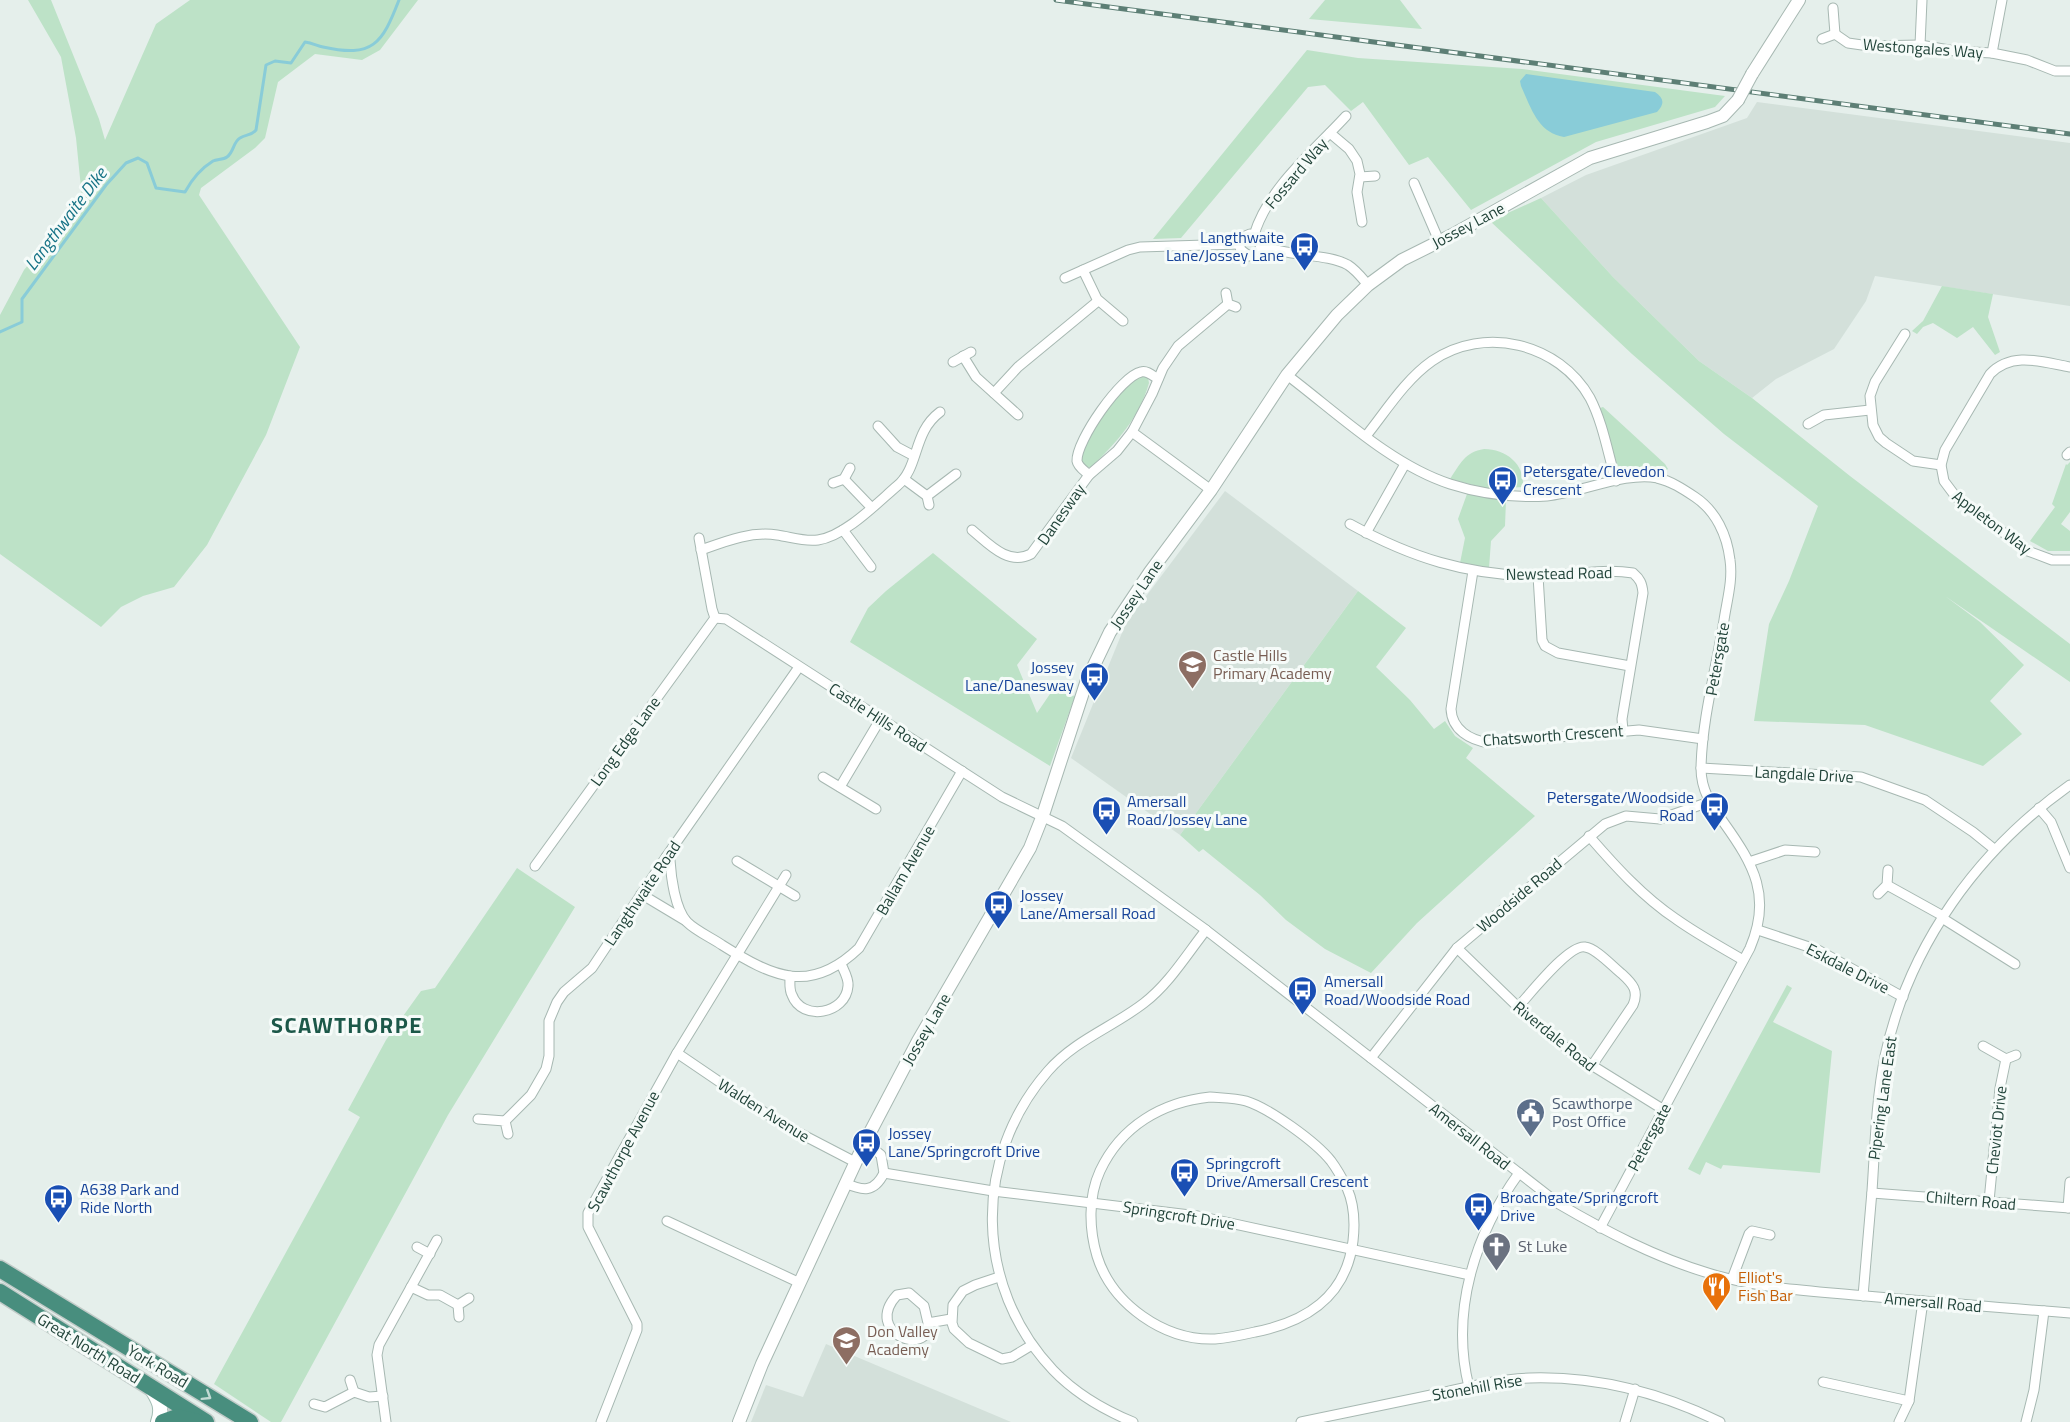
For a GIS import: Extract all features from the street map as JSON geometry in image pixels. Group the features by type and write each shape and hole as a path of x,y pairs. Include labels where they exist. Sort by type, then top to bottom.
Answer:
{"highway":[{"name":"Great North Road","path":"0,1269 67,1311"},
{"path":"0,1283 34,1305 49,1323"},
{"name":"Great North Road","path":"0,1292 49,1323 134,1369 148,1385 177,1403"},
{"path":"67,1311 134,1369 176,1389 179,1393 177,1403"},
{"name":"York Road","path":"67,1311 250,1422"},
{"name":"York Road","path":"177,1403 206,1422"},
{"path":"163,1422 177,1417 199,1422"}],"main road":[{"path":"148,1385 159,1400 161,1411 158,1422"},
{"path":"163,1422 177,1403"}],"street":[{"name":"Jossey Lane","path":"739,1422 762,1364 865,1142 918,1041 1030,848 1099,652 1150,572 1211,490 1287,375 1337,315 1368,285 1402,261 1590,158 1723,116 1738,100 1798,0"},
{"path":"1920,45 1924,0"},
{"name":"Westongales Way","path":"1992,52 2002,0"},
{"path":"1821,39 1834,34 1833,8"},
{"name":"Westongales Way","path":"1834,34 1848,43 1920,45 1956,51 1992,52 2027,60 2055,71 2070,71"},
{"name":"Fossard Way","path":"1254,235 1271,197 1346,116"},
{"path":"1330,133 1354,156 1359,167 1357,192 1362,222"},
{"path":"1360,177 1375,176"},
{"path":"1414,183 1440,242"},
{"path":"1246,235 1254,235 1261,245 1259,251 1249,256 1240,250 1239,244 1246,235"},
{"path":"1065,278 1128,250 1140,247 1239,244"},
{"path":"1261,245 1298,255 1338,260 1354,269 1368,285"},
{"path":"1083,270 1098,301 1123,321"},
{"name":"Danesway","path":"972,530 1002,554 1011,557 1024,557 1037,548 1089,475 1117,451 1132,432 1140,420 1158,379 1178,346 1232,305 1226,293"},
{"path":"994,393 1018,367 1098,301"},
{"path":"1905,334 1875,382 1870,396 1870,410 1873,425 1880,437 1913,461 1941,465 1945,450 1996,368 2014,360 2070,367"},
{"path":"1366,436 1414,376 1434,360 1472,344 1497,342 1521,345 1556,362 1567,370 1583,388 1597,413 1616,481"},
{"path":"953,362 967,354 976,377 1018,415"},
{"name":"Danesway","path":"1089,475 1079,466 1077,459 1089,430 1109,398 1141,372 1147,372 1158,379"},
{"name":"Petersgate","path":"1287,375 1405,464 1450,483 1499,495 1547,496 1616,481 1656,477 1674,484 1702,502 1721,525 1729,549 1731,580 1703,739 1702,778 1709,802 1749,862 1756,878 1761,915 1758,930 1743,960 1600,1228"},
{"path":"1808,424 1824,415 1870,410"},
{"path":"701,550 757,534 820,540 843,530 904,479 925,426 939,412"},
{"path":"878,426 897,447 914,456"},
{"path":"1132,432 1211,490"},
{"path":"1366,533 1405,464"},
{"name":"Appleton Way","path":"1941,465 1944,482 1956,497 2028,551 2052,560 2070,560"},
{"path":"833,483 844,479 850,468"},
{"path":"904,479 928,500 956,474"},
{"path":"844,479 871,507"},
{"name":"Newstead Road","path":"1350,524 1401,550 1448,566 1473,571 1538,576 1633,573 1639,579 1643,593 1622,719 1623,731"},
{"path":"843,530 871,567"},
{"path":"699,538 715,618"},
{"name":"Chatsworth Crescent","path":"1473,571 1451,709 1457,727 1465,735 1477,741 1489,742 1639,730 1703,739"},
{"path":"1538,576 1542,639 1545,646 1558,653 1630,666"},
{"name":"Castle Hills Road","path":"715,618 726,619 1002,797 1043,816"},
{"name":"Long Edge Lane","path":"535,866 715,618"},
{"name":"Langthwaite Road","path":"505,1121 531,1095 546,1069 549,1056 549,1021 557,1002 564,992 592,968 666,857 799,667"},
{"path":"840,787 880,718"},
{"name":"Langdale Drive","path":"1701,768 1861,777 1925,800 1994,849"},
{"name":"Ballam Avenue","path":"641,894 738,955 774,974 790,976 817,974 831,970 859,948 962,771"},
{"path":"823,777 876,809"},
{"name":"Pipering Lane East","path":"1863,1296 1884,1059 1896,1014 1916,963 1969,878 1994,849 2070,785"},
{"name":"Woodside Road","path":"1371,1059 1457,948 1589,836 1605,824 1626,816 1660,819 1709,802"},
{"path":"2040,808 2051,822 2070,868"},
{"name":"Amersall Road","path":"1043,816 1062,825 1206,930 1560,1204 1600,1228 1651,1253 1708,1273 1753,1284 1863,1296 2070,1313"},
{"path":"1589,836 1658,906 1675,919 1743,960"},
{"path":"1749,862 1785,850 1815,852"},
{"path":"666,857 670,860 672,886 686,921"},
{"path":"737,861 795,896"},
{"path":"1878,894 1887,885 1888,870"},
{"name":"Scawthorpe Avenue","path":"601,1422 637,1330 637,1324 588,1227 588,1213 677,1053 786,875"},
{"path":"1887,885 1943,917 2015,964"},
{"path":"1133,1422 1118,1419 1073,1388 1054,1371 1032,1345 1009,1304 999,1277 992,1224 993,1191 997,1170 1010,1131 1020,1110 1049,1070 1080,1043 1142,1005 1156,993 1206,930"},
{"name":"Eskdale Drive","path":"1758,930 1818,950 1903,997"},
{"path":"1518,1007 1569,952 1582,946 1593,950 1630,982 1636,992 1636,997 1633,1005 1591,1066"},
{"name":"Riverdale Road","path":"1457,948 1518,1007 1572,1053 1664,1110"},
{"path":"790,976 791,995 798,1005 809,1011 823,1012 834,1007 846,995 848,982 841,964"},
{"name":"Cheviot Drive","path":"1983,1046 2011,1057 2000,1088 1989,1201"},
{"name":"Walden Avenue","path":"677,1053 780,1123 855,1162"},
{"path":"1210,1097 1245,1101 1274,1115 1322,1150 1331,1161 1349,1194 1355,1228 1352,1249 1346,1269 1338,1283 1326,1299 1303,1317 1276,1327 1214,1339 1181,1335 1140,1314 1118,1294 1107,1278 1097,1255 1091,1230 1092,1203 1098,1176 1104,1163 1123,1136 1146,1117 1176,1103 1194,1099 1210,1097"},
{"path":"478,1119 505,1121 508,1134"},
{"path":"845,1183 860,1189 868,1189 874,1186 884,1173 881,1155 865,1142"},
{"name":"Springcroft Drive","path":"884,1173 993,1191 1198,1216 1470,1275"},
{"path":"1469,1387 1465,1370 1463,1335 1465,1292 1489,1222 1502,1196 1519,1173"},
{"path":"2069,1208 2070,1182"},
{"name":"Chiltern Road","path":"1872,1192 2069,1208"},
{"path":"667,1221 800,1283"},
{"path":"1732,1279 1749,1234 1752,1231 1770,1235"},
{"path":"386,1422 377,1355 379,1345 438,1240"},
{"path":"417,1247 430,1254"},
{"path":"999,1277 963,1291 953,1305 951,1319 954,1329 969,1343 1002,1359 1012,1357 1032,1345"},
{"path":"411,1287 428,1295 440,1295 458,1305"},
{"path":"909,1293 924,1306 928,1323 929,1330 925,1336 917,1341 910,1340 895,1333 888,1323 887,1308 897,1295 909,1293"},
{"path":"458,1305 469,1298"},
{"path":"1899,1422 1909,1401 1923,1301"},
{"path":"458,1305 459,1317"},
{"path":"2026,1422 2034,1390 2044,1311"},
{"path":"928,1323 951,1319"},
{"name":"Stonehill Rise","path":"1301,1422 1469,1387 1529,1378 1588,1381 1635,1389 1665,1397 1720,1422"},
{"path":"350,1380 354,1392"},
{"path":"1822,1382 1909,1401"},
{"path":"1625,1422 1635,1389"},
{"path":"314,1404 325,1407 354,1392 369,1397 383,1396"}],"shaded area":[{"path":"1757,102 2070,143 2070,306 1875,276 1866,301 1834,349 1776,379 1752,398 1699,361 1613,277 1541,198 1586,175 1747,118"},
{"name":"Castle Hills Primary Academy","path":"1225,491 1358,591 1180,835 1071,758 1126,623"},
{"name":"Don Valley Academy","path":"826,1344 1011,1422 751,1422 766,1385 803,1397"}],"green space":[{"path":"28,0 51,0 99,119 105,140 156,24 190,0 418,0 380,50 362,60 315,54 278,82 265,138 201,188 199,195 300,347 266,435 207,545 174,587 143,596 121,607 101,627 0,554 0,315 24,270 82,198 76,138 61,57"},
{"path":"1325,0 1400,0 1422,29 1309,19"},
{"path":"1307,50 1358,58 1522,69 1725,96 1715,107 1596,142 1471,210 1428,157 1409,165 1363,102 1351,111 1325,85 1308,87 1181,238 1153,239"},
{"path":"1541,198 1613,277 1699,361 1752,398 2070,644 2070,682 1945,596 1980,622 2024,665 1990,701 2022,734 1983,766 1865,725 1754,721 1769,624 1789,581 1818,506 1724,434 1632,354 1490,221"},
{"path":"1942,286 1993,294 1988,317 2000,352 1995,355 1973,327 1957,338 1933,323 1923,327 1917,334 1912,331 1923,321"},
{"path":"1140,375 1148,378 1149,383 1133,418 1101,458 1091,467 1085,467 1080,459 1090,434 1114,397"},
{"path":"1603,407 1668,469 1665,471 1636,468 1619,471 1600,408"},
{"path":"1484,449 1500,452 1512,459 1521,471 1523,487 1488,489 1450,479 1468,456"},
{"path":"2070,462 2070,512 2061,524 2070,531 2070,551 2048,551 2030,541 2055,507 2052,504 2066,464"},
{"path":"1467,494 1506,500 1505,526 1491,541 1489,568 1460,563 1465,538 1458,519"},
{"path":"933,553 1037,639 1017,665 1037,713 1052,691 1075,696 1050,766 850,642 868,608"},
{"path":"1358,591 1406,628 1376,667 1410,700 1434,729 1445,721 1455,736 1473,748 1466,758 1535,816 1417,923 1371,973 1325,949 1286,920 1260,895 1203,849 1199,852 1180,835"},
{"path":"517,868 575,907 448,1115 281,1422 271,1422 214,1384 360,1117 348,1110 386,1040 421,991 435,988"},
{"path":"1787,985 1792,988 1773,1022 1832,1051 1820,1173 1723,1165 1721,1169 1706,1162 1700,1175 1688,1169"}],"water":[{"path":"1526,74 1655,92 1662,99 1662,104 1657,112 1564,137 1548,130 1532,111 1520,81"}],"waterway":[{"name":"Langthwaite Dike","path":"0,332 22,322 22,299 106,185 126,163 138,158 147,163 156,188 185,192 204,167 213,161 227,157 238,140 256,130 266,65 275,61 291,63 305,42 340,50 365,49 381,37 399,0"}],"railway":[{"path":"1056,0 2070,134"}],"place":[{"name":"Langthwaite Lane/Jossey Lane","path":"1305,272"},
{"name":"Petersgate/Clevedon Crescent","path":"1502,506"},
{"name":"Castle Hills Primary Academy","path":"1192,690"},
{"name":"Jossey Lane/Danesway","path":"1095,702"},
{"name":"Petersgate/Woodside Road","path":"1715,832"},
{"name":"Amersall Road/Jossey Lane","path":"1106,836"},
{"name":"Jossey Lane/Amersall Road","path":"999,930"},
{"name":"Amersall Road/Woodside Road","path":"1303,1016"},
{"name":"Scawthorpe Post Office","path":"1531,1138"},
{"name":"Jossey Lane/Springcroft Drive","path":"867,1168"},
{"name":"Springcroft Drive/Amersall Crescent","path":"1185,1198"},
{"name":"A638 Park and Ride North","path":"59,1224"},
{"name":"Broachgate/Springcroft Drive","path":"1479,1232"},
{"name":"St Luke","path":"1497,1272"},
{"name":"Elliot's Fish Bar","path":"1717,1312"},
{"name":"Don Valley Academy","path":"846,1366"}],"district":[{"name":"SCAWTHORPE","path":"347,1025"}]}
